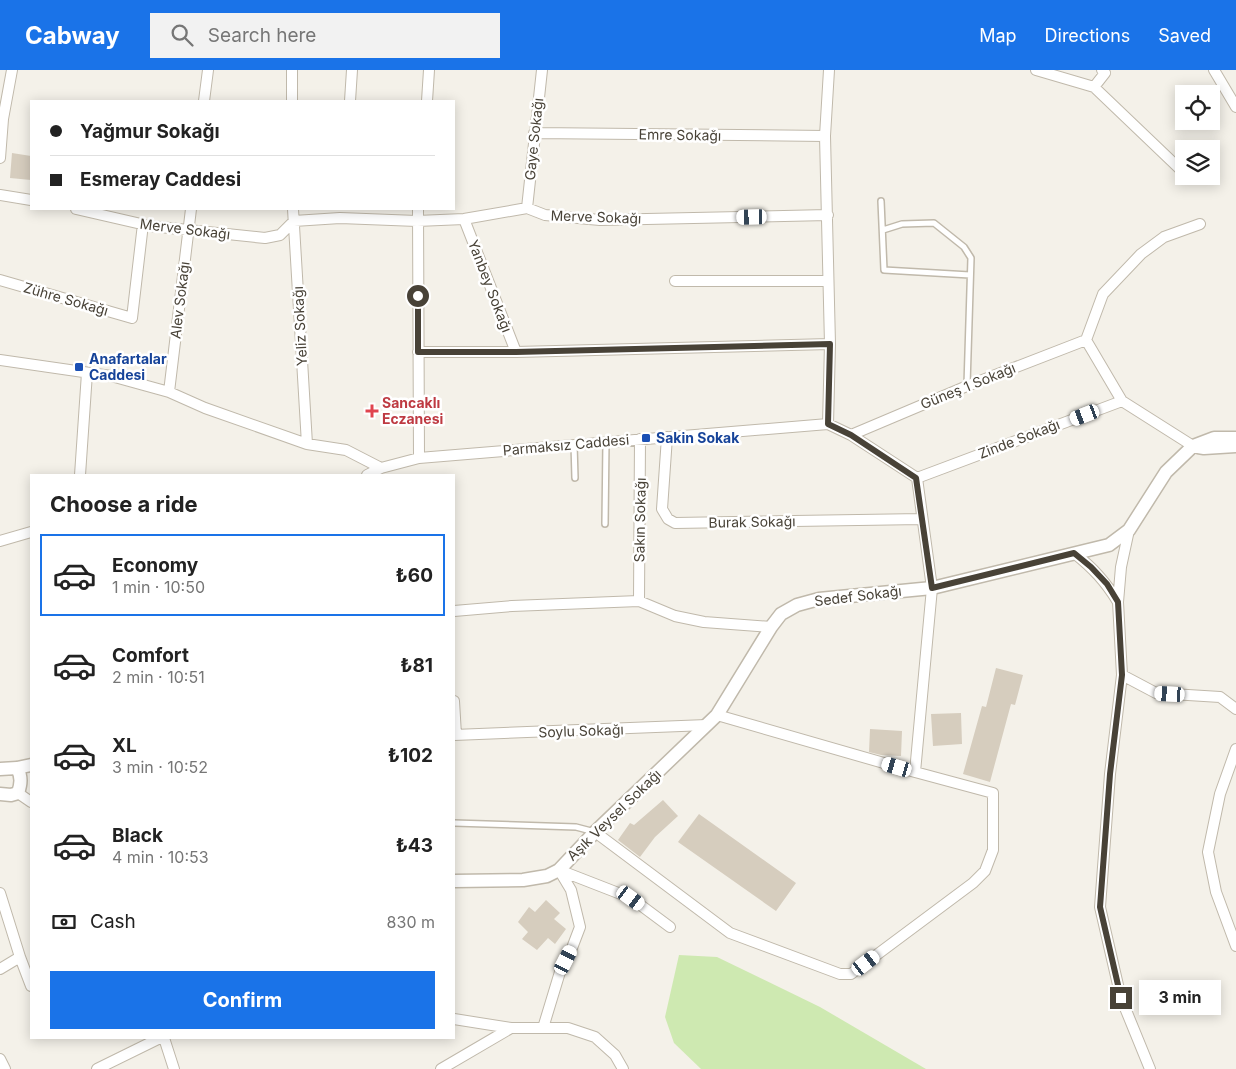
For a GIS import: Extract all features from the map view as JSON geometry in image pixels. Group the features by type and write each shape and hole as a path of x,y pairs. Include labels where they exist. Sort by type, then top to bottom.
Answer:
{"street":[{"path":"0,158 2,118 12,70"},
{"path":"204,100 208,70"},
{"path":"292,70 292,100"},
{"path":"350,100 352,70"},
{"path":"427,100 429,70"},
{"name":"Gaye Sokağı","path":"527,208 542,70"},
{"path":"829,70 825,136 830,344 828,424 851,435 916,478 932,588 915,772"},
{"path":"1036,70 1094,86 1175,164"},
{"path":"1094,86 1105,74 1102,70"},
{"path":"1214,70 1236,107"},
{"name":"Emre Sokağı","path":"534,133 825,136"},
{"path":"0,195 30,200"},
{"name":"Merve Sokağı","path":"80,210 143,224 265,238 280,235 294,221 341,214 417,221 464,219 527,208 545,215 600,220 828,215"},
{"name":"Alev Sokağı","path":"169,392 191,210"},
{"name":"Yeliz Sokağı","path":"293,210 307,444"},
{"path":"418,210 419,458"},
{"name":"Yanbey Sokağı","path":"464,219 516,352"},
{"name":"Zühre Sokağı","path":"0,280 132,318 143,224"},
{"path":"1200,224 1164,236 1141,254 1103,294 1086,340 1122,400 1193,446 1204,448 1236,446"},
{"path":"675,282 828,281"},
{"name":"Güneş 1 Sokağı","path":"851,435 967,386 1086,340"},
{"path":"418,352 516,352 830,344"},
{"path":"0,360 110,376 169,392 205,408 307,444 346,450 381,468"},
{"path":"80,474 87,373"},
{"name":"Zinde Sokağı","path":"916,478 1122,400"},
{"name":"Parmaksız Caddesi","path":"368,474 381,468 419,458 828,424"},
{"name":"Burak Sokağı","path":"667,437 662,509 668,519 675,523 922,519"},
{"path":"1193,446 1214,438 1236,438"},
{"name":"Sakın Sokağı","path":"638,602 640,439"},
{"name":"Sedef Sokağı","path":"771,627 781,614 797,605 819,599 932,588 1109,545 1129,530 1166,472 1193,446"},
{"path":"1129,530 1121,567 1118,602 1122,675 1110,774 1100,907 1121,998 1150,1069"},
{"path":"0,541 30,532"},
{"path":"1074,553 1107,584 1118,602"},
{"path":"455,611 512,606 638,602 675,616 704,622 771,627"},
{"name":"Aşık Veysel Sokağı","path":"543,1028 560,972 580,926 571,890 559,870 595,832 717,715 771,627"},
{"path":"1122,675 1156,693 1220,697 1236,709"},
{"path":"595,832 730,933 822,969 840,974 851,974 973,883 985,871 993,850 993,793 717,715"},
{"name":"Soylu Sokağı","path":"455,735 708,725"},
{"path":"1236,749 1220,794 1208,852 1216,892 1236,946"},
{"path":"0,769 30,766"},
{"path":"16,768 20,774 21,784 18,793"},
{"path":"0,794 11,795 18,793"},
{"path":"18,793 30,801"},
{"path":"455,881 522,880 547,876 559,870 631,898 670,927"},
{"path":"0,893 30,983"},
{"path":"0,969 20,957"},
{"path":"455,1019 512,1028 568,1028 595,1037 615,1055 623,1069"},
{"path":"441,1069 512,1028"},
{"path":"97,1069 160,1039"},
{"path":"162,1039 174,1069"},
{"path":"0,1058 5,1069"}],"lane":[{"path":"881,202 884,270 970,274"},
{"path":"883,230 902,224 934,223 964,247 971,258 967,386"},
{"path":"605,524 606,442"},
{"path":"574,444 575,478"},
{"path":"455,824 576,827 595,832"}],"green space":[{"path":"679,955 717,957 820,1007 926,1069 701,1069 674,1043 665,1017"}],"building":[{"path":"12,153 30,156 30,180 10,178"},
{"path":"996,668 1023,675 1015,705 1011,704 990,782 963,774 982,706 986,707"},
{"path":"961,713 962,744 933,746 931,714"},
{"path":"870,729 902,731 901,756 869,752"},
{"path":"663,800 678,816 655,837 640,857 618,840 630,823 634,825"},
{"path":"699,814 796,883 776,911 678,842"},
{"path":"546,900 560,913 554,919 566,929 555,944 548,938 537,950 522,939 528,932 518,922 529,907 535,912"}],"place":[{"name":"Anafartalar Caddesi","path":"79,367"},
{"name":"Sancaklı Eczanesi","path":"372,411"},
{"name":"Sakin Sokak","path":"646,438"}],"route":[{"path":"418,296 418,352 516,352 830,344 828,424 851,435 916,478 932,588 1074,553 1091,567 1107,584 1118,602 1122,675 1110,774 1100,907 1121,998"}]}
